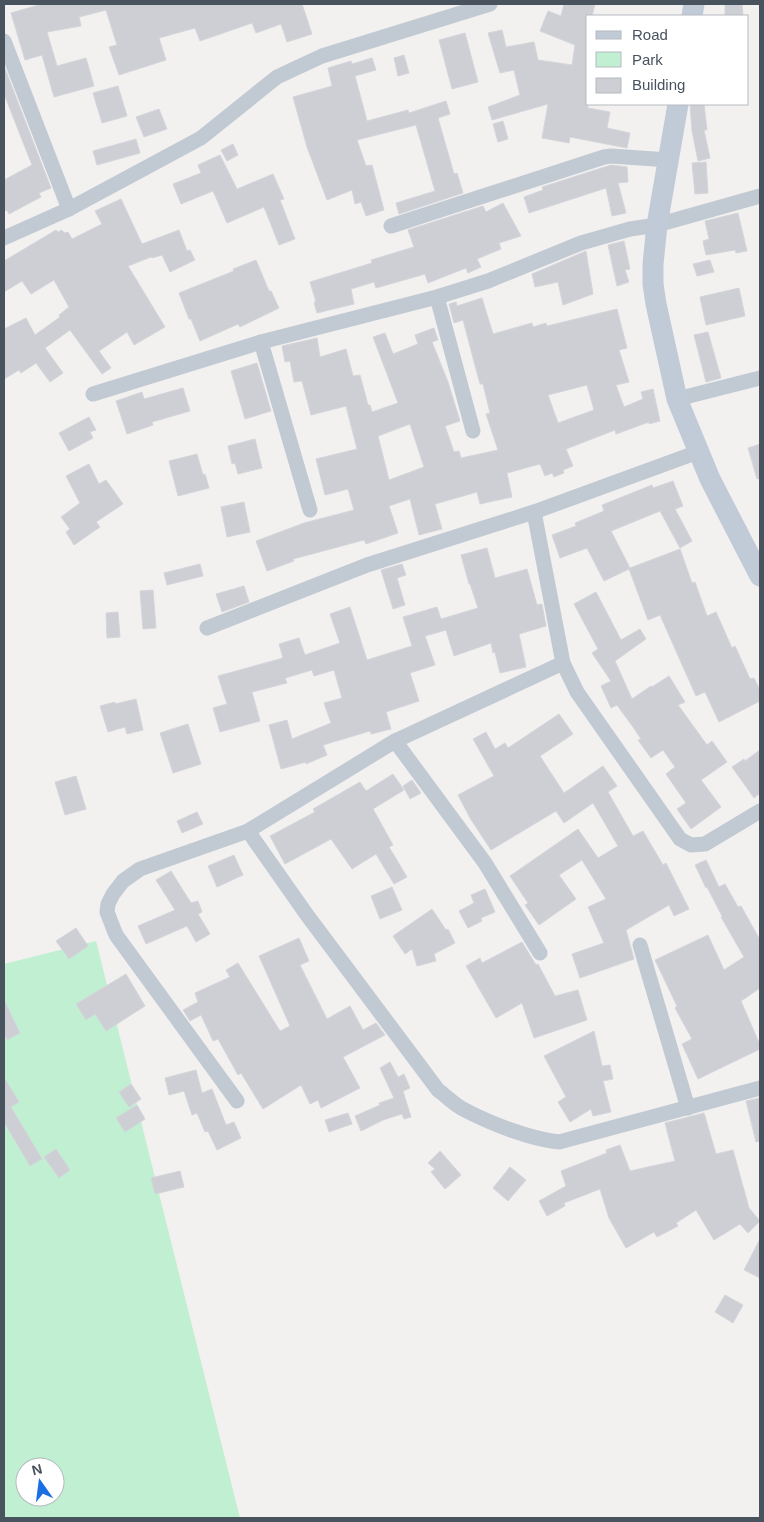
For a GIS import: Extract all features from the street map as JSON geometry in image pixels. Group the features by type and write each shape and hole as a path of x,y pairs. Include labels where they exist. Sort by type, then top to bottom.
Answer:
{"street":[{"path":"4,238 69,209 201,138 277,77 322,56 490,4"},
{"path":"4,41 69,209"},
{"path":"678,105 657,225 652,264 653,284 677,399 710,479 759,571"},
{"path":"391,226 604,157 669,160"},
{"path":"93,394 261,342 438,297 488,281 581,243 630,229 657,225 760,196"},
{"path":"438,297 473,431"},
{"path":"261,342 310,510"},
{"path":"677,399 760,378"},
{"path":"207,628 367,565 534,512 698,452"},
{"path":"534,512 563,663 577,692 680,839 691,845 706,844 760,811"},
{"path":"237,1102 116,935 108,912 108,904 113,894 124,881 140,869 248,831 395,741 563,663"},
{"path":"395,741 485,863 540,953"},
{"path":"248,831 307,915 438,1090 462,1109 524,1134 559,1142 760,1088"},
{"path":"640,945 688,1108"}],"green space":[{"path":"96,941 240,1518 4,1518 4,964"}],"building":[{"path":"42,4 302,4 312,34 287,42 281,24 256,33 252,23 200,41 195,28 159,38 166,60 119,75 109,47 117,45 106,10 79,17 81,26 47,32 57,66 86,58 94,86 54,97 42,55 25,60 11,13"},
{"path":"564,4 595,4 592,15 586,15 586,105 588,105 588,108 610,112 607,128 630,133 627,148 570,137 569,143 542,138 548,104 492,120 488,107 520,95 514,70 500,73 488,33 502,30 506,47 534,42 538,60 572,65 575,45 540,31 548,11 561,16"},
{"path":"725,4 742,4 743,15 725,15"},
{"path":"465,33 478,82 452,89 439,40"},
{"path":"404,55 409,73 398,76 394,58"},
{"path":"372,58 376,70 355,76 367,121 408,110 409,113 446,101 450,114 438,118 454,174 457,173 463,193 399,214 396,203 435,191 416,125 357,140 366,166 372,165 384,210 366,216 361,202 355,204 352,190 327,200 307,147 293,97 332,86 328,68 351,61 352,64"},
{"path":"4,66 51,188 39,193 41,197 9,214 7,210 4,211 4,180 32,165 4,94"},
{"path":"118,86 127,116 102,123 93,93"},
{"path":"690,105 704,105 707,130 704,130 710,158 698,161 692,131"},
{"path":"159,109 167,129 144,137 136,117"},
{"path":"503,121 508,139 498,142 493,124"},
{"path":"136,139 140,153 97,165 93,151"},
{"path":"233,144 238,155 227,161 221,150"},
{"path":"220,155 237,189 273,174 284,199 280,200 295,239 279,245 264,207 227,223 213,191 181,204 173,184 201,173 198,165"},
{"path":"706,162 708,193 695,194 692,163"},
{"path":"611,165 627,167 628,182 618,183 626,213 612,216 606,188 529,213 524,197 543,190 542,187"},
{"path":"121,199 142,244 179,230 187,251 190,250 195,260 170,272 162,255 128,266 165,327 134,345 127,332 99,351 111,368 102,374 70,330 45,348 63,373 50,382 36,363 21,373 19,370 4,379 4,329 26,318 35,335 60,317 59,315 69,307 54,280 31,294 22,281 4,292 4,261 56,230 58,232 62,230 64,233 68,232 72,239 102,224 95,211"},
{"path":"503,203 521,236 499,243 501,249 477,259 481,267 468,273 466,268 428,283 425,274 376,288 374,282 351,289 354,304 317,313 310,282 372,263 371,260 414,247 408,230 483,206 486,212"},
{"path":"738,213 747,251 736,253 735,250 706,255 703,241 709,239 705,221"},
{"path":"624,241 630,269 625,270 629,282 617,286 608,245"},
{"path":"586,251 593,294 563,305 558,282 535,287 532,274"},
{"path":"256,260 269,291 271,291 279,308 240,327 238,324 200,341 179,293"},
{"path":"710,260 714,272 697,276 693,264"},
{"path":"739,288 745,316 706,325 700,297"},
{"path":"482,298 493,334 532,323 533,327 546,323 547,326 617,309 627,348 619,350 629,382 616,385 624,407 643,399 641,392 653,389 660,421 649,424 649,422 616,434 615,430 566,449 573,466 563,470 564,473 554,477 552,473 545,476 540,464 507,473 512,497 480,504 477,492 435,504 442,529 419,535 410,499 389,506 398,533 366,544 364,540 293,559 294,561 267,571 256,541 304,523 354,510 348,489 325,495 316,459 357,449 346,406 311,415 302,381 294,382 290,361 285,362 282,346 317,338 320,357 346,349 353,376 360,375 368,405 370,405 372,412 398,403 373,337 385,333 393,354 418,344 415,335 434,328 438,340 432,342 448,382 460,421 445,426 454,452 459,451 461,458 498,450 486,414 490,413 483,384 480,384 463,320 454,323 449,304 456,302 457,306","holes":["587,385 594,410 558,423 548,395","410,424 424,467 389,480 378,436"]},
{"path":"708,332 721,378 706,382 694,335"},
{"path":"257,363 271,411 245,419 231,371"},
{"path":"183,388 190,411 152,422 153,425 127,434 116,401 142,392 144,399"},
{"path":"89,417 96,430 90,432 93,438 69,451 59,433"},
{"path":"255,439 262,468 238,474 235,463 232,464 228,446"},
{"path":"760,444 760,478 757,479 748,448"},
{"path":"197,454 209,488 178,496 169,461"},
{"path":"89,464 99,484 106,480 123,504 96,522 100,527 74,545 66,532 70,529 61,517 80,503 66,476"},
{"path":"673,481 683,506 675,509 692,541 680,548 660,511 611,531 630,568 680,549 692,583 695,582 707,616 716,612 732,648 735,646 750,679 754,678 760,690 760,701 719,722 705,692 696,696 660,615 648,620 629,569 604,581 587,548 560,558 552,535 576,526 575,523 604,511 602,505 652,485 653,488"},
{"path":"244,502 250,532 227,537 221,507"},
{"path":"487,548 495,578 527,569 537,605 542,604 546,626 519,634 526,667 500,673 491,643 454,656 446,630 425,636 435,665 410,673 419,701 386,712 391,729 371,734 370,731 323,745 327,755 306,764 306,762 281,769 269,725 287,720 292,739 331,723 324,703 342,698 334,670 314,676 312,670 285,678 287,683 252,692 260,721 220,732 213,708 227,704 218,676 283,658 279,644 299,638 305,655 340,643 330,614 350,607 367,660 412,646 403,617 437,607 441,619 478,608 461,555"},
{"path":"200,564 203,576 167,585 164,573"},
{"path":"402,564 406,575 397,578 405,605 393,609 381,570"},
{"path":"244,586 249,602 222,612 216,594"},
{"path":"153,590 156,628 143,629 140,591"},
{"path":"596,592 621,640 640,629 646,639 615,661 632,699 669,676 685,702 678,705 707,745 712,741 727,762 701,780 721,807 691,829 677,809 686,803 666,774 675,767 663,750 651,758 638,740 641,739 617,705 611,708 601,686 611,681 592,653 598,649 574,604"},
{"path":"118,612 120,637 107,638 106,613"},
{"path":"136,699 143,730 127,734 125,727 108,732 100,706"},
{"path":"559,714 573,734 540,756 564,793 603,766 617,786 608,792 633,836 643,831 663,865 666,863 689,909 674,916 669,905 626,930 634,959 580,978 572,954 604,943 588,907 606,899 582,860 559,875 576,899 539,925 525,905 528,903 510,876 578,829 598,858 618,846 593,803 564,823 556,811 491,850 470,818 458,795 494,776 473,739 486,732 495,749 505,743 508,748"},
{"path":"188,724 201,764 173,773 160,733"},
{"path":"760,750 760,793 754,798 732,767 744,759 745,761"},
{"path":"393,774 404,790 373,809 393,845 389,847 407,877 394,884 376,854 352,869 331,839 285,864 270,836 315,812 313,809 360,782 366,791"},
{"path":"76,776 86,809 65,815 55,782"},
{"path":"412,780 421,793 410,799 403,786"},
{"path":"197,812 203,824 182,833 177,821"},
{"path":"234,855 243,875 217,887 208,866"},
{"path":"706,860 719,887 725,884 738,907 741,906 760,940 760,988 741,1001 760,1049 698,1079 682,1044 692,1039 675,1008 677,1006 655,960 708,935 724,970 744,957 695,865"},
{"path":"171,871 191,903 198,901 202,912 198,914 210,934 196,942 187,926 146,944 138,926 175,910 156,880"},
{"path":"392,887 402,910 380,919 371,896"},
{"path":"485,889 495,912 481,918 482,921 468,928 459,911 474,903 471,895"},
{"path":"432,909 446,930 448,929 455,943 434,954 436,961 417,966 412,949 405,954 393,936"},
{"path":"76,928 88,946 69,959 56,941"},
{"path":"299,938 309,961 300,965 327,1019 350,1006 363,1030 376,1023 385,1035 343,1057 360,1088 321,1108 318,1100 310,1104 301,1085 263,1109 241,1073 238,1075 218,1039 213,1041 201,1015 190,1021 183,1010 198,1002 195,993 230,977 226,970 238,963 280,1031 290,1026 259,956"},
{"path":"522,942 536,965 538,964 555,996 578,990 587,1020 534,1038 522,1003 496,1018 466,966 480,958 482,963"},
{"path":"126,974 145,1006 106,1031 95,1014 86,1020 76,1004"},
{"path":"4,1000 20,1033 7,1040 4,1033"},
{"path":"594,1031 602,1066 610,1065 613,1079 603,1081 611,1112 593,1116 591,1109 570,1122 558,1102 566,1097 544,1056"},
{"path":"390,1062 398,1077 404,1074 410,1088 403,1091 411,1117 404,1119 402,1114 383,1120 361,1131 355,1116 380,1105 379,1103 394,1098 380,1068"},
{"path":"196,1070 202,1093 212,1089 226,1125 234,1122 241,1138 217,1150 208,1131 205,1132 197,1113 192,1115 184,1091 169,1095 165,1078"},
{"path":"4,1077 19,1102 11,1107 42,1159 30,1166 4,1122"},
{"path":"131,1084 141,1099 129,1107 119,1092"},
{"path":"760,1098 760,1141 756,1142 746,1101"},
{"path":"137,1105 145,1119 125,1132 116,1118"},
{"path":"348,1113 352,1124 329,1132 325,1120"},
{"path":"704,1113 716,1154 733,1150 749,1208 760,1221 748,1233 740,1224 714,1240 696,1210 676,1223 678,1226 657,1237 654,1232 626,1248 609,1218 600,1189 564,1203 565,1206 547,1216 539,1201 566,1186 561,1171 607,1153 606,1150 620,1145 630,1171 675,1161 665,1123"},
{"path":"56,1149 70,1170 59,1178 44,1157"},
{"path":"440,1151 461,1175 445,1189 431,1172 435,1169 428,1163"},
{"path":"510,1167 526,1180 508,1201 493,1188"},
{"path":"180,1171 184,1187 155,1194 151,1178"},
{"path":"760,1239 760,1278 744,1270"},
{"path":"725,1295 743,1305 733,1323 715,1312"}]}
